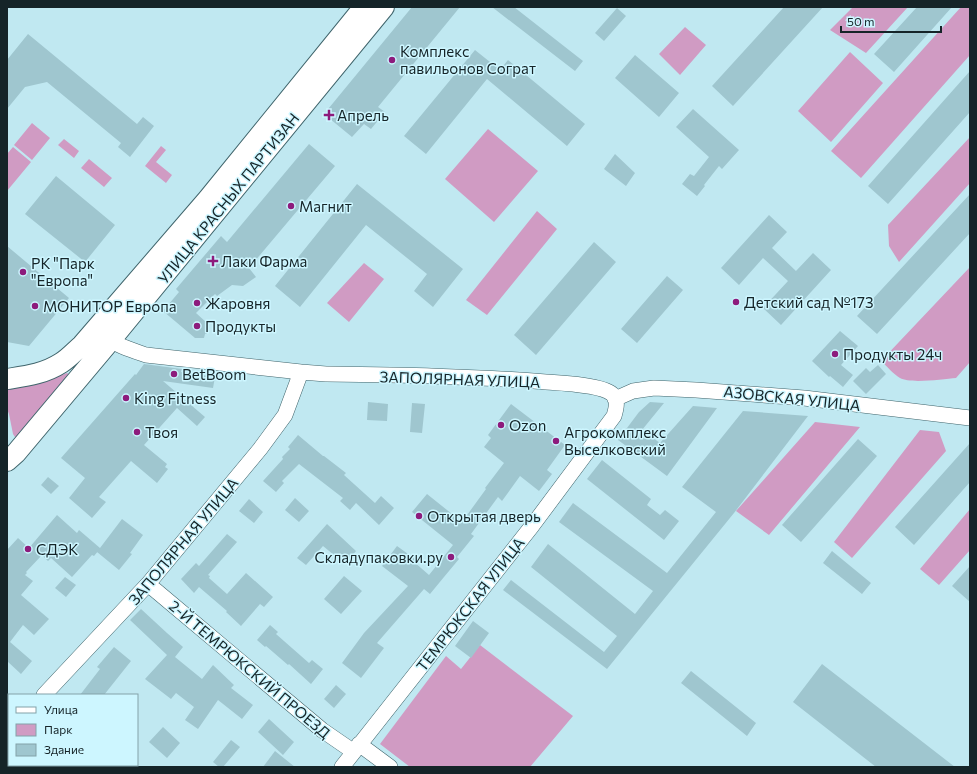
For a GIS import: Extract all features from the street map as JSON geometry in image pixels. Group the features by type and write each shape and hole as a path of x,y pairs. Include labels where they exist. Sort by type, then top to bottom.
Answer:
{"main road":[{"name":"УЛИЦА КРАСНЫХ ПАРТИЗАН","path":"7,461 16,453 103,335 208,199 364,7"},
{"name":"УЛИЦА КРАСНЫХ ПАРТИЗАН","path":"7,379 38,374 54,367 68,358 82,345 103,335 384,7"}],"street":[{"name":"ЗАПОЛЯРНАЯ УЛИЦА","path":"103,335 126,348 146,355 326,374 486,378 566,384 600,388 612,393 615,399"},
{"name":"ЗАПОЛЯРНАЯ УЛИЦА","path":"45,694 148,584 255,455 285,415 301,372"},
{"name":"АЗОВСКАЯ УЛИЦА","path":"615,399 633,391 654,388 696,390 804,398 970,418"},
{"name":"ТЕМРЮКСКАЯ УЛИЦА","path":"342,767 532,526 614,416 617,408 615,399"},
{"name":"2-Й ТЕМРЮКСКИЙ ПРОЕЗД","path":"148,584 322,730 390,767"}],"green space":[{"path":"853,7 908,7 866,53 830,30"},
{"path":"961,7 970,7 970,55 861,178 831,151"},
{"path":"685,27 706,45 680,75 659,54"},
{"path":"850,52 883,83 831,142 798,111"},
{"path":"32,123 50,138 32,160 14,145"},
{"path":"488,129 538,171 494,222 445,179"},
{"path":"970,137 970,183 899,262 889,246 888,225"},
{"path":"64,139 79,151 74,158 58,145"},
{"path":"161,146 166,150 156,162 172,175 166,183 145,166"},
{"path":"13,147 31,162 7,191 7,154"},
{"path":"89,159 112,178 104,187 81,168"},
{"path":"537,211 557,229 487,315 466,300"},
{"path":"364,263 384,279 349,322 327,303"},
{"path":"970,267 970,362 956,378 911,381 900,378 881,361"},
{"path":"67,373 71,376 20,437 15,437 7,409 7,388 23,386"},
{"path":"815,422 860,427 769,535 736,511"},
{"path":"920,430 939,432 946,451 852,558 834,542"},
{"path":"970,509 970,550 939,585 920,569"},
{"path":"480,645 573,716 530,767 410,767 380,744 446,656 461,669"}],"building":[{"name":"Комплекс павильонов Сограт","path":"412,7 460,7 378,107 385,112 371,129 364,124 352,137 324,114"},
{"path":"492,7 514,7 583,61 575,71"},
{"path":"784,7 823,7 733,106 712,86"},
{"path":"917,7 952,7 894,72 874,54"},
{"path":"617,8 626,16 604,41 595,33"},
{"path":"28,34 137,124 143,117 154,126 130,157 118,147 121,143 47,82 25,87 7,109 7,60"},
{"path":"475,50 500,70 508,60 585,124 567,146 487,79 426,154 404,136"},
{"path":"635,55 679,93 659,117 615,78"},
{"path":"970,71 970,112 888,204 868,186"},
{"path":"693,109 739,150 722,169 719,166 697,196 682,184 690,174 694,176 709,157 676,127"},
{"path":"309,144 335,166 249,268 256,277 243,286 232,285 217,296 215,294 196,313 207,323 207,334 205,334 204,338 195,338 163,311 179,292 176,289 221,236 227,242"},
{"path":"615,154 635,173 626,186 604,169"},
{"path":"56,176 115,225 85,262 25,214"},
{"path":"357,184 463,269 433,307 414,291 427,274 366,225 300,307 275,286"},
{"path":"970,194 970,233 877,334 857,316"},
{"path":"769,215 787,232 772,248 796,271 813,253 831,270 781,325 763,308 788,281 763,258 739,285 721,268"},
{"path":"594,242 616,262 536,355 514,335"},
{"name":"РК \"Парк \"Европа\"","path":"7,246 69,298 29,346 7,342"},
{"path":"667,276 683,290 637,343 621,329"},
{"name":"Продукты 24ч","path":"840,331 858,346 841,365 853,375 843,387 830,376 829,377 812,361"},
{"path":"144,364 182,369 181,372 215,377 213,388 163,381 205,417 197,426 177,408 144,445 167,464 165,467 168,469 157,483 131,461 99,497 106,502 92,518 69,498 85,478 61,458 135,374 136,375"},
{"path":"878,365 886,374 866,394 853,381 866,368 870,372"},
{"path":"368,402 388,404 387,421 367,420"},
{"path":"650,402 664,403 642,430 660,443 693,406 717,408 667,476 618,440 639,412"},
{"path":"412,403 425,404 422,433 410,432"},
{"path":"511,404 565,445 547,470 552,474 539,491 520,476 502,501 498,497 471,534 474,536 457,557 459,559 430,594 424,589 377,643 384,648 361,678 342,663 364,633 408,586 382,566 397,546 415,559 413,561 429,575 453,545 412,512 427,494 462,522 504,463 484,447 491,438 488,435"},
{"path":"743,411 808,416 734,513 607,669 503,590 511,580 604,652 617,636 531,567 548,544 635,614 653,591 559,522 573,503 667,573 716,512 682,487"},
{"path":"298,435 346,473 344,475 375,503 381,496 394,508 379,525 356,503 350,510 340,501 343,498 299,464 282,481 284,483 276,492 263,481 283,459 282,457 290,449 288,447"},
{"path":"858,439 877,456 801,542 782,525"},
{"path":"970,443 970,482 914,545 895,527"},
{"path":"602,460 651,499 647,505 660,515 665,510 679,521 664,540 587,479"},
{"path":"48,477 59,486 51,494 41,485"},
{"path":"295,498 309,511 299,522 285,510"},
{"path":"249,499 263,512 254,523 239,511"},
{"path":"57,515 77,533 79,530 100,548 122,519 143,535 130,553 132,554 119,570 97,552 94,556 92,555 72,577 51,558 48,561 42,555 26,572 27,573 25,575 33,581 21,595 49,619 34,635 23,625 10,642 32,661 21,674 7,661 7,550 18,538 29,548"},
{"path":"327,524 356,551 345,564 323,546 306,565 297,558"},
{"path":"227,534 237,542 208,575 210,576 209,578 227,594 246,573 273,597 264,607 260,604 241,626 226,612 227,611 199,587 194,593 181,579 196,563 199,566"},
{"path":"832,551 871,583 862,594 823,563"},
{"path":"970,566 970,602 952,586"},
{"path":"344,576 362,591 341,614 324,599"},
{"path":"65,577 76,585 66,597 55,588"},
{"path":"141,609 183,647 175,657 202,679 213,665 234,685 231,688 253,705 242,719 218,700 198,729 185,720 194,707 176,693 171,699 145,679 167,655 130,620"},
{"path":"473,621 489,633 471,658 455,646"},
{"path":"270,625 278,632 276,634 309,663 312,660 323,669 311,684 289,664 288,665 257,640"},
{"path":"114,647 131,661 105,694 81,694 100,669 97,667"},
{"path":"822,664 955,767 876,767 793,702"},
{"path":"691,671 756,723 747,736 681,683"},
{"path":"336,685 346,694 334,708 324,699"},
{"path":"269,719 294,742 283,755 258,732"},
{"path":"163,727 180,743 167,758 149,742"},
{"path":"231,740 240,747 223,767 219,767 213,762"},
{"path":"275,751 295,767 263,767"}],"place":[{"name":"Комплекс павильонов Сограт","path":"392,60"},
{"name":"Апрель","path":"329,115"},
{"name":"Магнит","path":"291,206"},
{"name":"Лаки Фарма","path":"213,261"},
{"name":"РК \"Парк \"Европа\"","path":"23,272"},
{"name":"Детский cад №173","path":"736,302"},
{"name":"Жаровня","path":"197,303"},
{"name":"МОНИТОР Европа","path":"35,306"},
{"name":"Продукты","path":"197,326"},
{"name":"Продукты 24ч","path":"835,354"},
{"name":"BetBoom","path":"174,374"},
{"name":"King Fitness","path":"126,398"},
{"name":"Ozon","path":"501,425"},
{"name":"Твоя","path":"137,432"},
{"name":"Агрокомплекс Выселковский","path":"556,441"},
{"name":"Открытая дверь","path":"419,516"},
{"name":"СДЭК","path":"28,549"},
{"name":"Складупаковки.ру","path":"451,557"}]}
